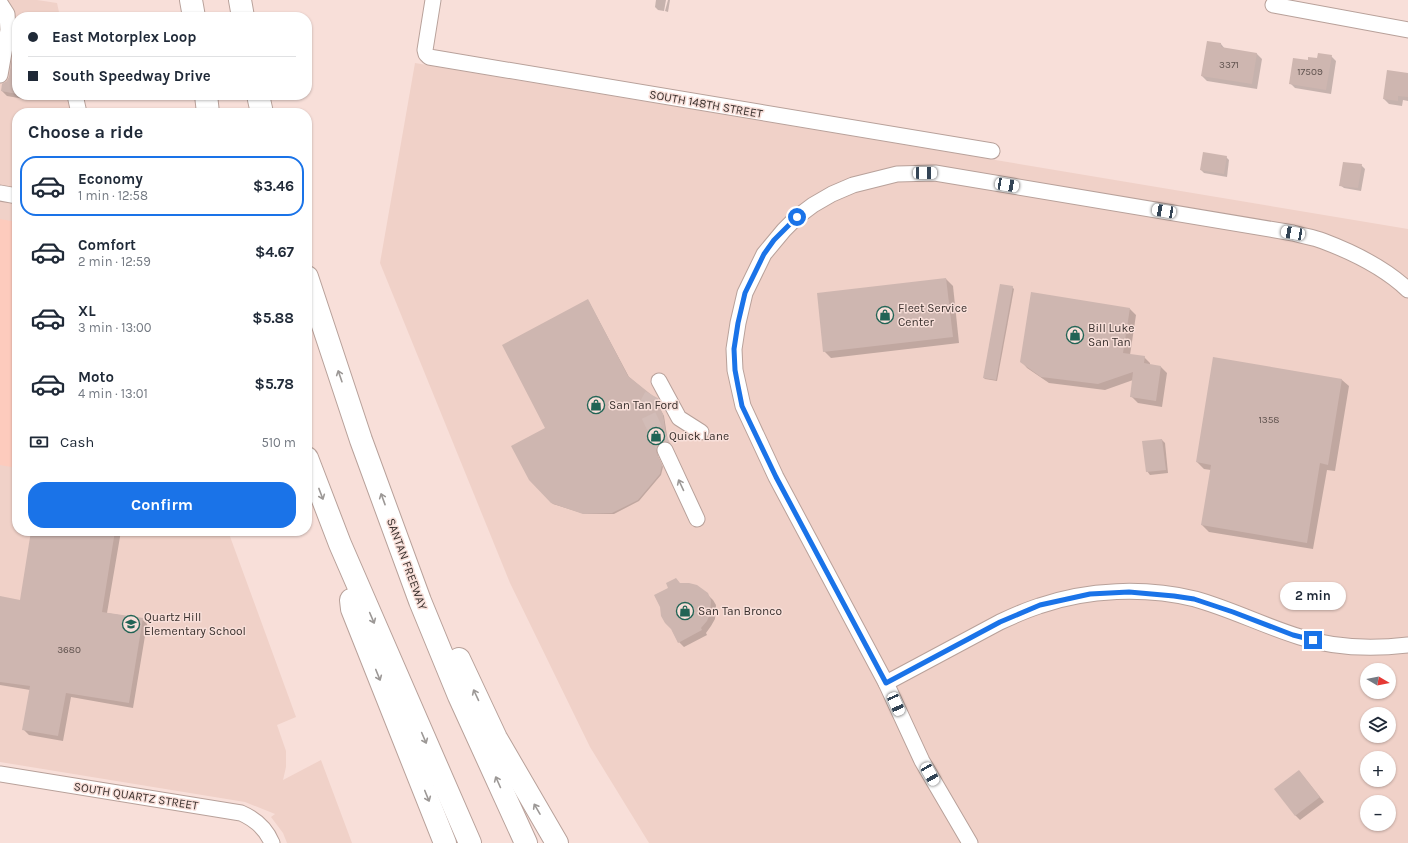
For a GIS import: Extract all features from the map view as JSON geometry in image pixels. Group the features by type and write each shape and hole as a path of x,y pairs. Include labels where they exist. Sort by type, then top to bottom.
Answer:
{"highway":[{"path":"191,0 193,12"},
{"path":"240,0 242,12"},
{"name":"SANTAN FREEWAY","path":"312,292 361,440 420,602 459,696 526,843"},
{"path":"312,471 340,544 470,843"},
{"path":"340,544 352,609 446,843"},
{"path":"420,602 454,647 496,738 557,843"}],"street":[{"name":"SOUTH 148TH STREET","path":"433,0 425,50 426,54 435,58 992,151"},
{"path":"1273,5 1408,30"},
{"path":"0,75 8,30 8,12"},
{"path":"970,843 922,761 886,683 780,484 742,406 735,370 734,349 738,323 745,293 764,254 774,240 797,217 813,205 832,194 868,180 897,174 942,174 1293,233 1314,238 1348,252 1376,266 1408,290"},
{"path":"0,193 12,195"},
{"path":"652,395 659,381 679,418 701,432"},
{"path":"665,450 697,519"},
{"path":"886,683 1019,613 1040,605 1068,598 1101,593 1152,593 1194,599 1301,637 1324,643 1349,646 1382,647 1408,645"},
{"name":"SOUTH QUARTZ STREET","path":"0,774 241,813 250,817 270,838"}],"shaded area":[{"name":"Quartz Hill Elementary School","path":"0,0 37,0 57,3 59,12 12,12 12,100 82,100 85,108 12,108 12,536 230,536 296,717 277,725 286,751 286,767 283,780 321,760 352,843 287,843 283,833 271,817 275,814 245,802 0,762"},
{"path":"415,63 1408,229 1408,843 649,843 590,747 510,583 380,263"},
{"path":"0,219 12,221 12,467 0,465"}],"building":[{"path":"1207,41 1221,43 1221,47 1257,53 1252,84 1201,76"},
{"path":"1318,53 1332,55 1326,90 1289,84 1293,58 1308,60 1308,57 1317,58"},
{"path":"12,57 12,93 1,91 2,84 7,81"},
{"path":"1387,70 1408,73 1408,97 1398,96 1398,101 1383,99"},
{"path":"1203,152 1227,156 1224,174 1200,170"},
{"path":"1343,162 1362,164 1358,188 1339,186"},
{"name":"Fleet Service Center","path":"946,278 953,337 823,352 817,293"},
{"path":"1000,284 1013,286 996,380 983,378"},
{"name":"Bill Luke San Tan","path":"1031,292 1130,308 1123,353 1145,356 1144,363 1161,366 1156,401 1130,397 1133,372 1098,384 1041,377 1020,362"},
{"name":"San Tan Ford","path":"588,299 628,376 653,396 663,414 667,441 661,442 656,449 662,465 660,474 638,500 612,513 583,514 551,503 529,480 511,446 545,428 502,345"},
{"path":"1213,357 1342,379 1328,465 1320,463 1307,543 1201,525 1211,465 1196,462"},
{"path":"1162,439 1166,470 1146,472 1142,441"},
{"path":"30,536 114,536 102,612 143,618 129,703 66,693 58,736 22,730 30,686 0,682 0,596 20,600"},
{"name":"San Tan Bronco","path":"676,578 680,583 697,585 708,593 711,600 710,614 707,621 701,628 702,630 678,643 671,629 661,616 660,607 654,595 668,588 666,583"},
{"path":"1299,770 1320,797 1295,816 1274,789"}],"tunnel":[{"path":"652,395 645,408 665,450"}],"place":[{"name":"Fleet Service Center","path":"885,315"},
{"name":"Bill Luke San Tan","path":"1075,335"},
{"name":"San Tan Ford","path":"596,405"},
{"name":"Quick Lane","path":"656,436"},
{"name":"San Tan Bronco","path":"685,611"},
{"name":"Quartz Hill Elementary School","path":"131,624"}],"route":[{"path":"797,217 774,240 764,254 745,293 734,349 735,370 738,386 742,406 776,477 886,683 1019,613 1040,605 1090,594 1129,592 1152,593 1194,599 1293,635 1313,640"}]}
